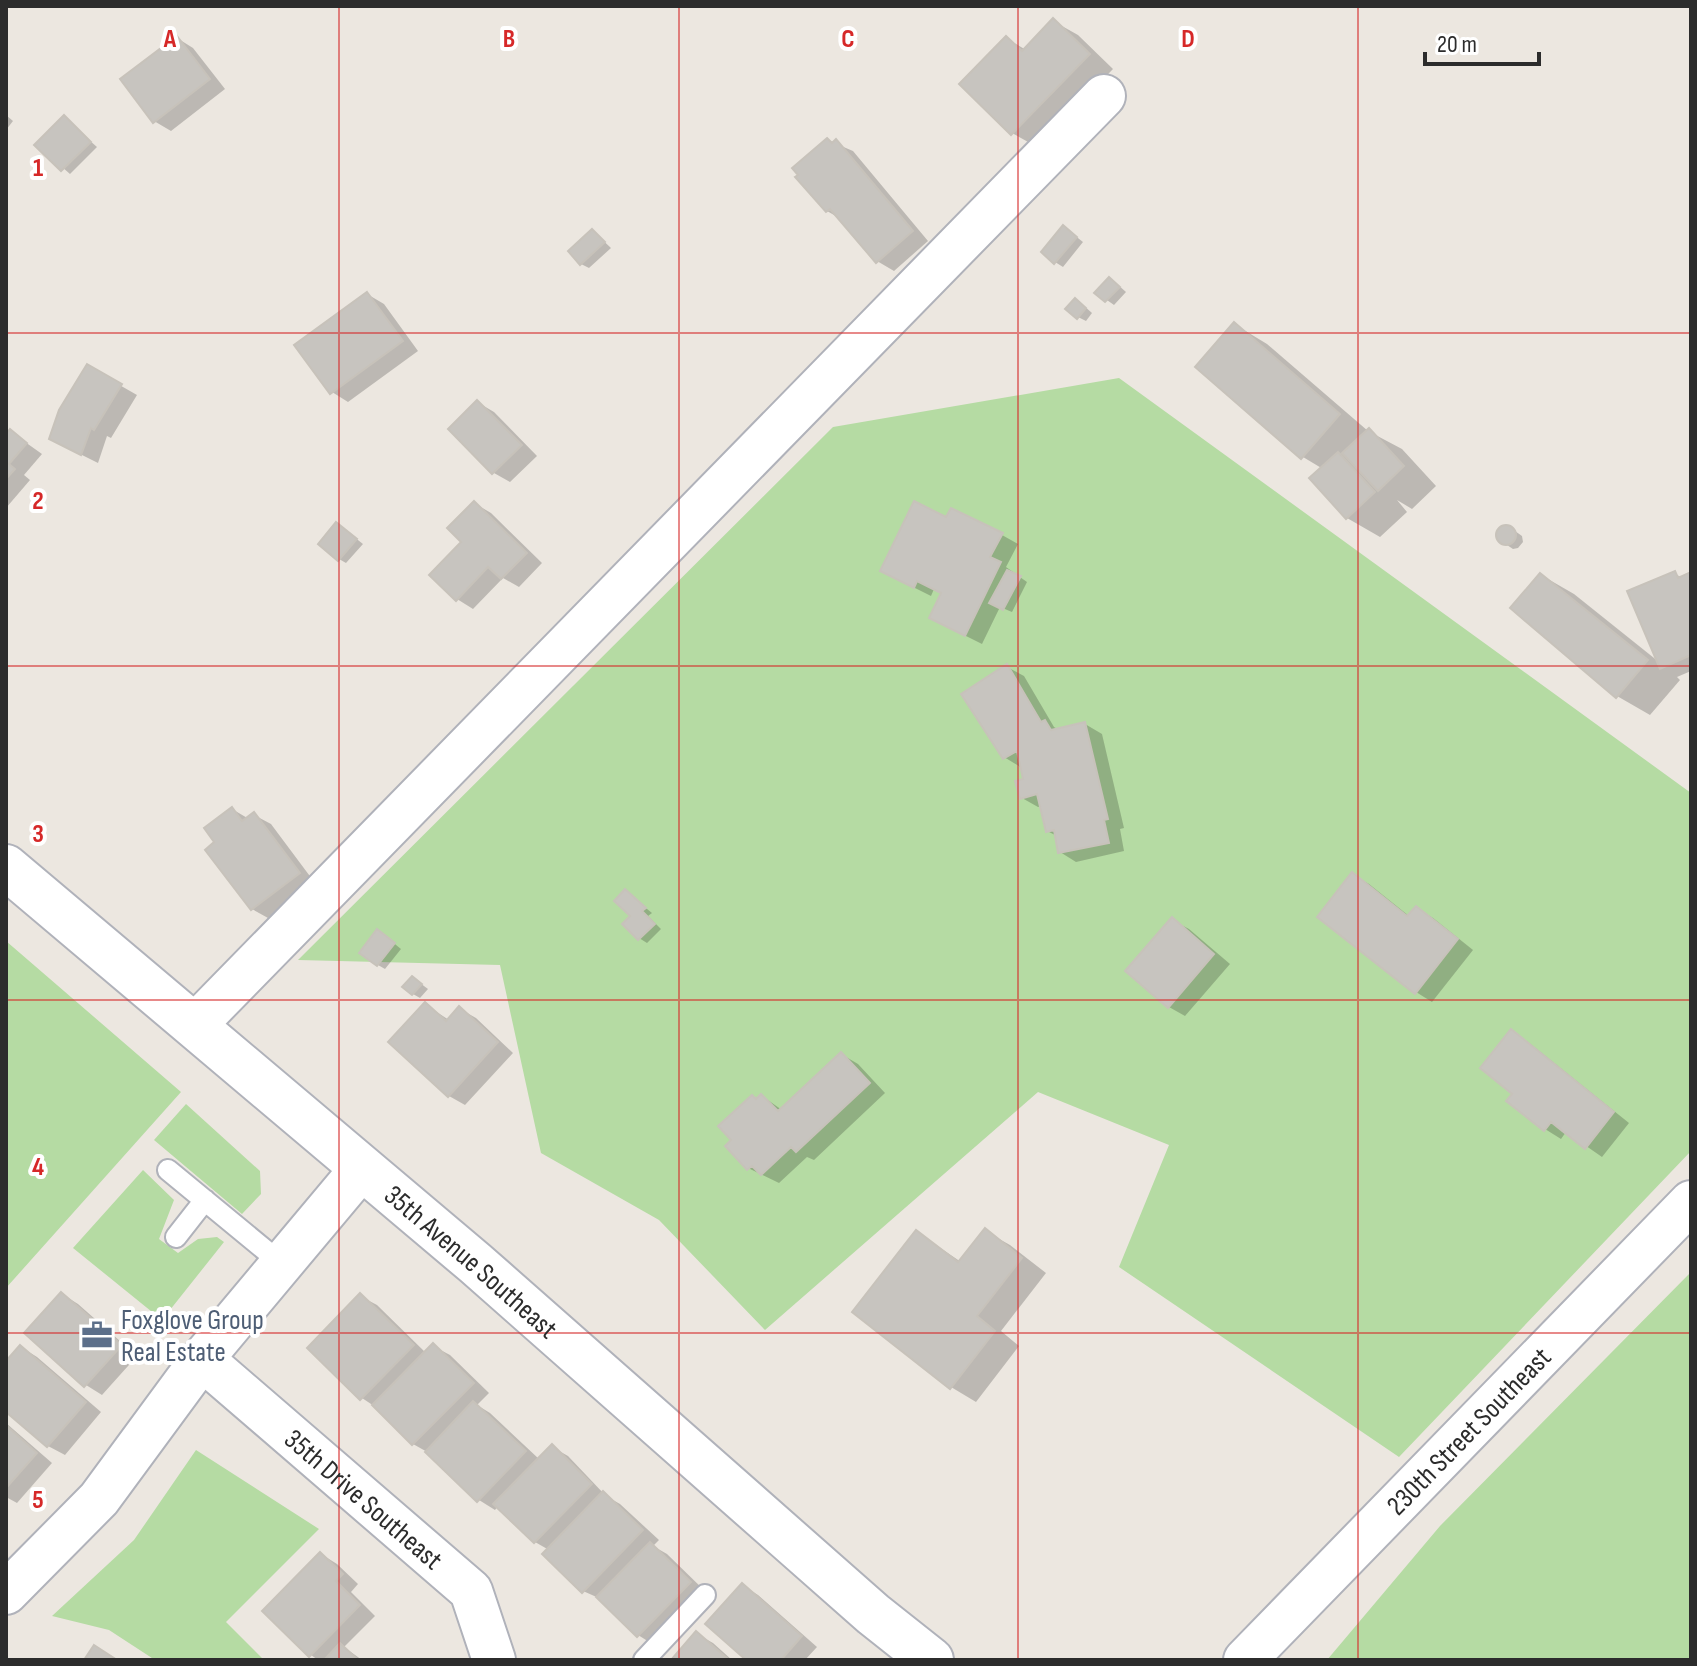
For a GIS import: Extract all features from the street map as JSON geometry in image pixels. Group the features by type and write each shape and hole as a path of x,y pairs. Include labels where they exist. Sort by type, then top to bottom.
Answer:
{"street":[{"path":"194,1026 1104,96"},
{"name":"35th Avenue Southeast","path":"6,867 510,1293 873,1614 931,1660"},
{"path":"6,1593 99,1499 202,1359 362,1168"},
{"name":"230th Street Southeast","path":"1245,1660 1691,1202"},
{"name":"35th Drive Southeast","path":"202,1359 471,1591 494,1660"}],"lane":[{"path":"168,1170 282,1264"},
{"path":"176,1237 205,1200"},
{"path":"644,1660 705,1595"}],"green space":[{"path":"1119,378 1691,793 1691,1151 1399,1457 1119,1267 1169,1145 1038,1092 765,1330 659,1220 541,1153 500,965 298,960 833,427"},
{"path":"6,941 181,1092 6,1288"},
{"path":"186,1104 260,1171 261,1194 242,1214 154,1140"},
{"path":"143,1170 174,1200 159,1239 178,1253 198,1239 217,1237 224,1242 162,1320 73,1248"},
{"path":"1691,1272 1691,1660 1327,1660 1440,1526"},
{"path":"196,1450 319,1529 226,1622 264,1660 155,1660 109,1630 52,1616 134,1540"}],"building":[{"path":"1053,18 1090,54 1011,135 959,84 1006,36 1022,51"},
{"path":"177,36 210,79 153,123 120,79"},
{"path":"64,115 91,142 61,171 34,145"},
{"path":"827,138 832,143 836,139 913,231 876,263 830,209 826,212 795,177 798,175 792,168"},
{"path":"1063,225 1077,237 1054,264 1041,252"},
{"path":"592,229 605,242 580,265 568,251"},
{"path":"1109,277 1120,287 1105,302 1094,293"},
{"path":"367,292 403,341 330,394 294,345"},
{"path":"1075,298 1086,308 1077,319 1065,309"},
{"path":"1234,322 1340,414 1301,459 1195,367"},
{"path":"87,364 122,384 94,430 91,428 81,455 49,439 59,410"},
{"path":"477,400 522,445 492,474 448,429"},
{"path":"1369,428 1404,466 1378,491 1342,453"},
{"path":"10,429 27,443 9,464 15,469 6,479 6,434"},
{"path":"1338,452 1375,492 1346,519 1309,478"},
{"path":"474,501 527,553 501,579 488,567 456,601 429,575 461,542 447,528"},
{"path":"914,501 946,517 951,508 1003,533 990,557 1001,562 965,636 929,618 941,593 917,581 914,588 880,571"},
{"path":"336,522 357,539 338,561 318,544"},
{"path":"1506,525 1513,528 1516,535 1513,542 1506,545 1499,542 1496,535 1499,528"},
{"path":"1007,570 1021,576 1003,610 989,603"},
{"path":"1675,571 1678,578 1691,572 1691,655 1660,669 1627,591"},
{"path":"1540,573 1648,660 1616,698 1510,608"},
{"path":"1007,664 1041,722 1045,720 1051,730 1085,722 1108,819 1104,820 1109,843 1058,853 1054,830 1046,832 1037,794 1020,799 1015,781 1023,779 1017,751 1003,759 961,694"},
{"path":"232,807 242,821 254,812 300,873 251,910 205,850 214,842 204,828"},
{"path":"1352,872 1407,916 1416,906 1458,939 1415,994 1317,917"},
{"path":"625,889 646,908 642,911 655,924 638,940 622,924 630,916 614,901"},
{"path":"1172,917 1214,954 1168,1008 1125,971"},
{"path":"377,929 395,943 377,966 359,953"},
{"path":"412,976 422,984 412,995 402,987"},
{"path":"425,1002 446,1021 459,1006 498,1042 448,1097 388,1042"},
{"path":"1511,1029 1614,1112 1585,1149 1551,1122 1544,1131 1506,1101 1512,1094 1480,1068"},
{"path":"841,1052 870,1083 796,1152 791,1147 761,1175 752,1166 747,1170 725,1146 731,1140 718,1126 752,1095 756,1099 761,1094 778,1111"},
{"path":"985,1228 1022,1258 977,1316 995,1331 950,1389 852,1312 916,1230 958,1262"},
{"path":"61,1292 122,1345 84,1387 24,1333"},
{"path":"360,1293 414,1345 360,1400 307,1348"},
{"path":"433,1343 474,1383 412,1445 372,1405"},
{"path":"20,1345 86,1402 47,1447 6,1412 6,1361"},
{"path":"473,1401 526,1451 477,1502 425,1452"},
{"path":"6,1425 37,1453 6,1488"},
{"path":"552,1444 592,1484 534,1543 493,1504"},
{"path":"603,1491 643,1530 582,1593 542,1554"},
{"path":"650,1542 691,1582 637,1637 596,1597"},
{"path":"320,1552 343,1574 336,1581 360,1605 309,1657 262,1611"},
{"path":"742,1583 802,1636 781,1660 746,1660 705,1624"},
{"path":"696,1631 729,1660 671,1660"},
{"path":"340,1643 358,1660 324,1660"},
{"path":"94,1645 117,1660 84,1660"}],"place":[{"name":"Foxglove Group Real Estate","path":"97,1335"}]}
